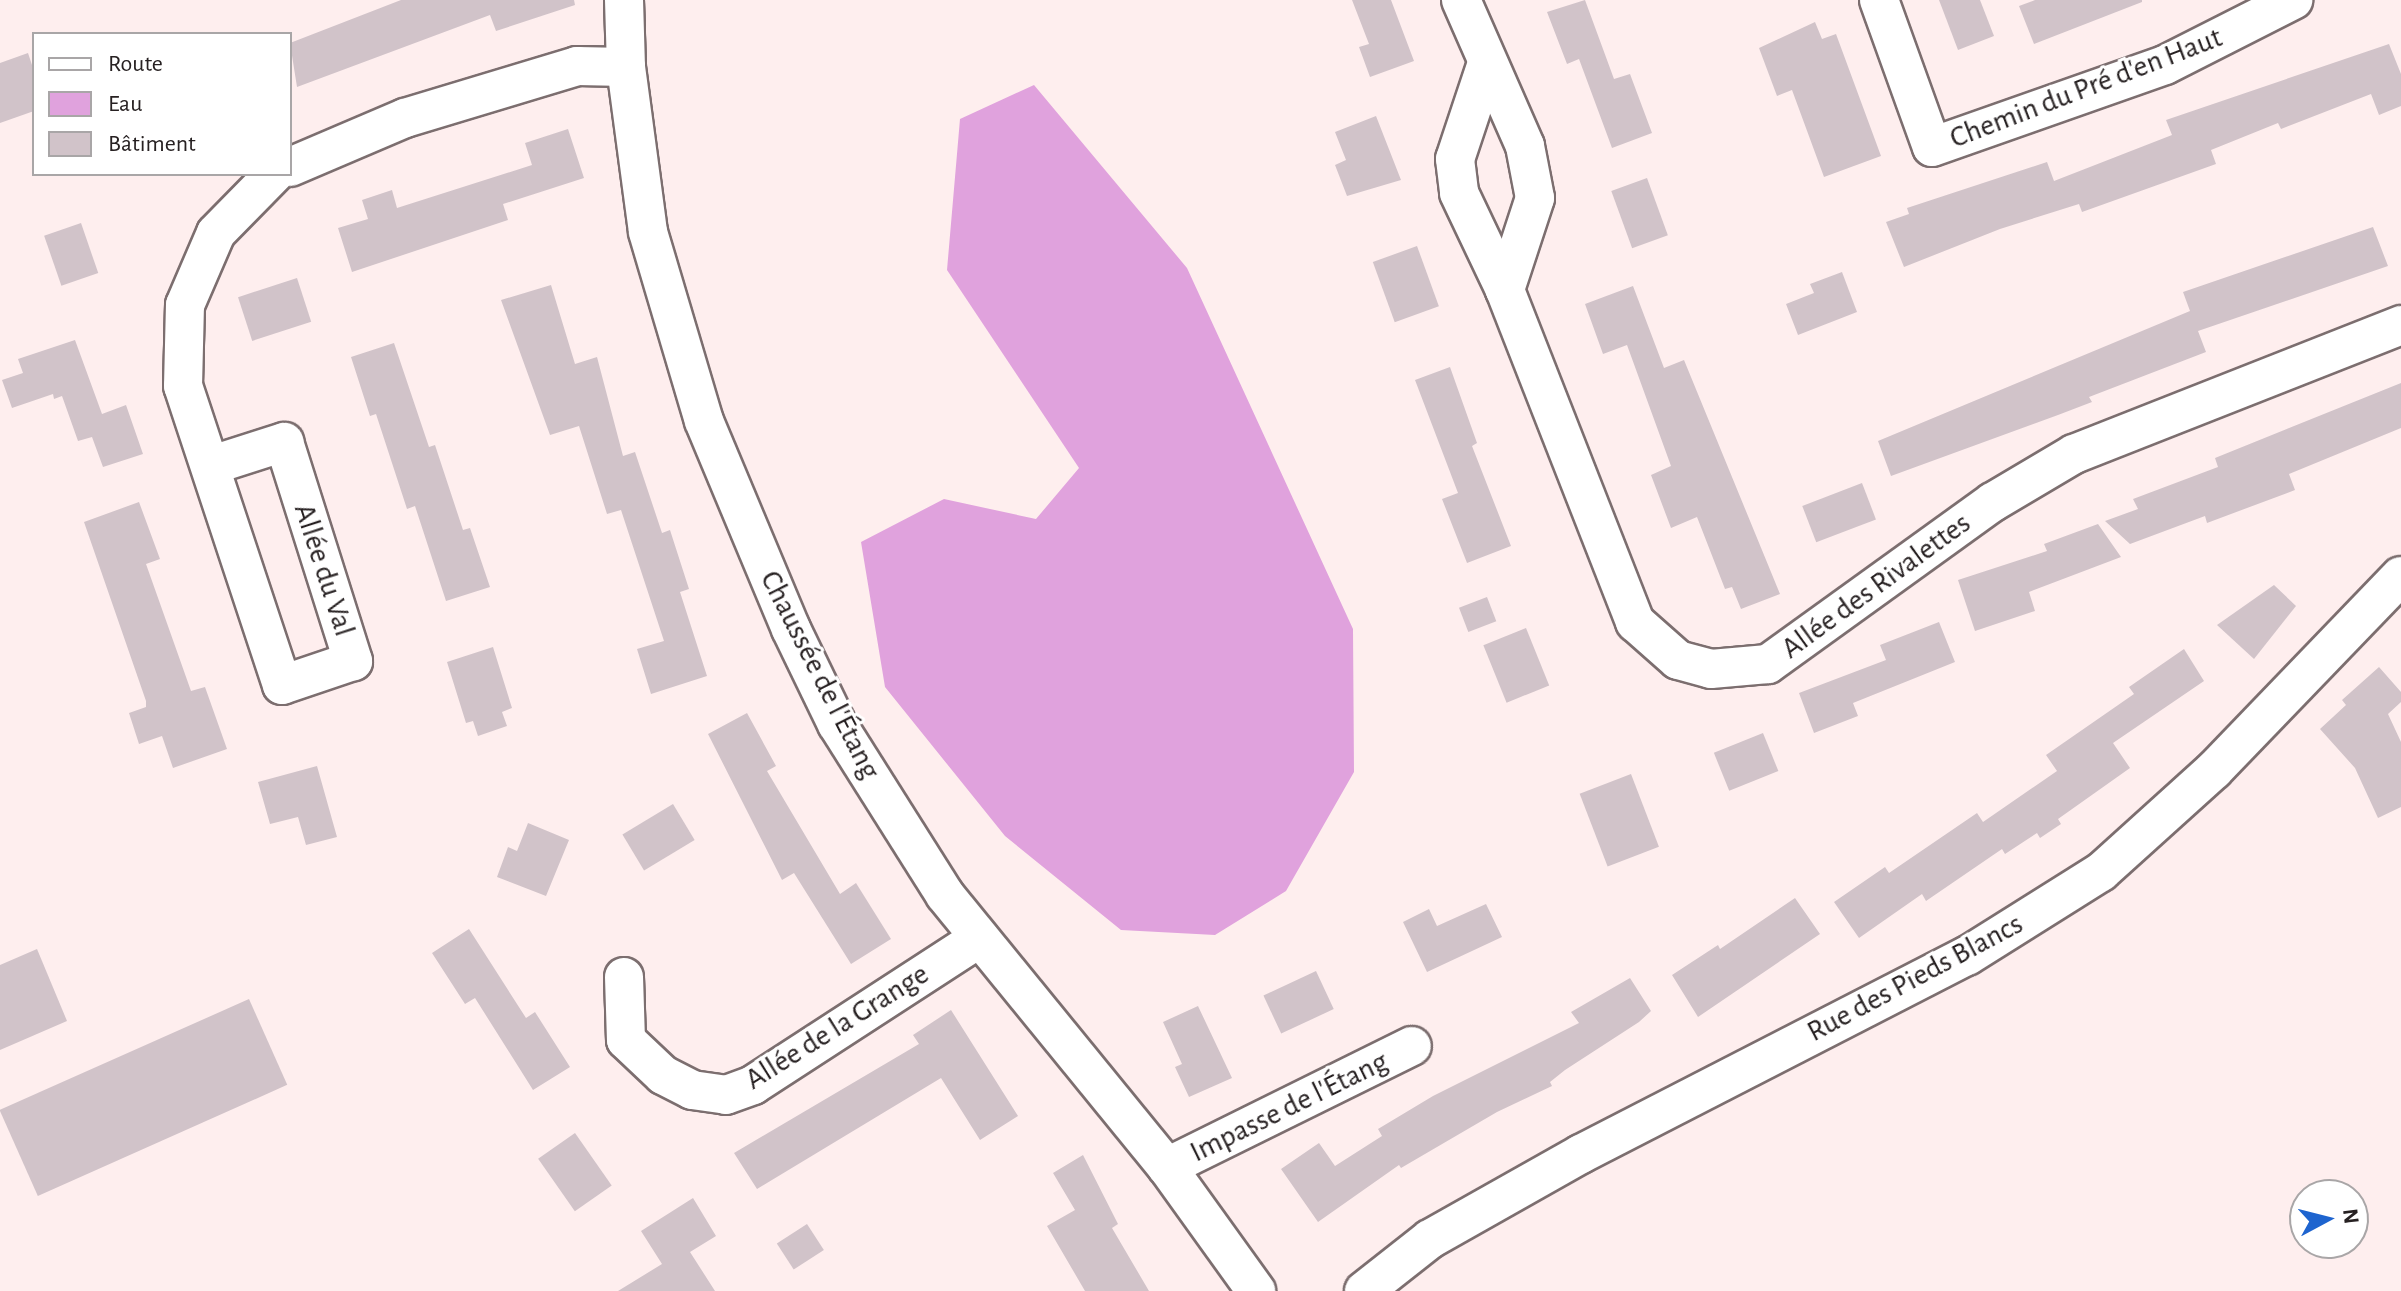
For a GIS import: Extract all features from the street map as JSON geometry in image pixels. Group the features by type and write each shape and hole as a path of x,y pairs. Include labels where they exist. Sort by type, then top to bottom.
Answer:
{"street":[{"name":"Chaussée de l'Étang","path":"624,0 626,67 648,232 704,421 791,629 837,724 914,848 979,938 1167,1167 1256,1291"},
{"path":"1461,0 1486,66 1525,146 1535,198 1505,290"},
{"name":"Chemin du Pré d'en Haut","path":"1879,0 1932,147 2165,65 2293,0"},
{"path":"292,166 405,118 577,66 626,67"},
{"name":"Allée des Rivalettes","path":"1486,66 1455,159 1459,193 1505,290 1635,622 1678,660 1711,669 1768,664 1993,502 2074,454 2401,325"},
{"name":"Allée du Val","path":"212,465 284,442 353,661 282,685 212,465 183,386 185,305 216,233 272,176"},
{"name":"Rue des Pieds Blancs","path":"1364,1291 1444,1231 1677,1104 1967,956 2101,872 2214,770 2401,576"},
{"name":"Allée de la Grange","path":"624,977 626,1040 663,1075 692,1090 726,1095 753,1085 979,938"},
{"name":"Impasse de l'Étang","path":"1167,1167 1412,1046"}],"water":[{"path":"1034,85 1187,268 1353,629 1354,772 1286,891 1215,935 1121,930 1005,836 885,687 861,542 944,499 1036,519 1079,468 947,270 960,119"}],"building":[{"path":"401,0 574,0 575,5 496,31 490,15 297,87 292,42"},
{"path":"1352,0 1391,0 1414,61 1370,77 1359,47 1369,44"},
{"path":"1585,0 1614,79 1630,74 1652,133 1612,148 1579,59 1567,64 1547,12"},
{"path":"1939,0 1980,0 1994,36 1958,50"},
{"path":"2035,0 2142,2 2034,44 2019,6"},
{"path":"1815,22 1822,39 1836,34 1881,156 1824,177 1792,90 1777,96 1759,48"},
{"path":"2389,44 2401,74 2401,106 2379,115 2371,94 2281,129 2278,123 2211,150 2216,164 2082,212 2079,204 2000,229 1904,267 1886,222 1909,214 1907,208 2047,162 2054,181 2172,135 2166,120"},
{"path":"28,53 32,65 32,112 0,123 0,63"},
{"path":"1376,116 1401,180 1347,196 1335,165 1346,160 1335,132"},
{"path":"568,129 584,178 503,204 508,220 352,272 338,228 368,219 362,200 392,190 397,208 532,165 525,143"},
{"path":"1647,178 1668,235 1632,248 1611,191"},
{"path":"81,223 98,273 61,286 44,236"},
{"path":"2373,227 2388,266 2198,331 2206,352 2089,397 2092,402 1891,476 1878,441 2190,311 2183,292"},
{"path":"1417,246 1439,306 1395,322 1373,262"},
{"path":"1842,272 1857,312 1798,335 1786,304 1814,293 1810,284"},
{"path":"297,278 311,322 252,341 238,297"},
{"path":"551,285 575,364 597,357 623,456 635,452 662,533 670,530 689,589 680,592 707,676 651,694 637,649 664,641 621,510 607,514 579,426 550,435 501,300"},
{"path":"1633,286 1664,368 1684,360 1780,594 1741,609 1732,587 1725,589 1697,517 1671,528 1651,475 1671,466 1627,345 1603,354 1585,304"},
{"path":"75,340 102,414 126,405 143,454 103,467 92,437 78,441 62,396 54,399 53,394 12,408 2,380 23,373 18,359"},
{"path":"394,343 429,447 435,445 463,530 470,528 490,587 446,601 415,506 407,509 376,414 370,416 351,357"},
{"path":"1450,367 1477,443 1472,446 1511,546 1467,563 1442,499 1458,493 1415,380"},
{"path":"2401,383 2401,428 2289,474 2295,490 2207,523 2205,516 2130,544 2105,521 2138,509 2133,499 2218,467 2215,458"},
{"path":"1862,483 1876,519 1816,542 1802,506"},
{"path":"139,502 160,559 146,564 191,691 205,687 227,749 173,768 162,736 139,744 129,713 146,707 146,701 84,522"},
{"path":"2098,524 2121,557 2029,592 2035,611 1975,631 1958,580 2047,551 2044,544"},
{"path":"2274,585 2296,606 2254,659 2217,625"},
{"path":"1487,597 1496,621 1468,632 1459,608"},
{"path":"1939,622 1955,662 1853,703 1858,716 1814,733 1799,693 1886,660 1880,645"},
{"path":"1526,628 1549,685 1507,703 1483,645"},
{"path":"493,647 512,708 502,712 507,726 478,736 473,721 466,723 447,662"},
{"path":"2184,649 2204,681 2113,743 2130,768 2058,819 2061,824 2040,838 2037,833 2005,854 2002,849 1926,901 1922,894 1859,938 1834,902 1885,867 1889,873 1977,813 1983,822 2057,771 2046,755 2134,694 2129,687"},
{"path":"2379,667 2401,692 2401,702 2388,714 2401,742 2401,807 2378,818 2355,768 2320,729 2346,705 2342,700"},
{"path":"747,713 776,766 767,771 840,894 856,883 891,939 851,964 794,873 782,880 708,734"},
{"path":"1763,733 1778,771 1729,791 1714,753"},
{"path":"317,766 337,837 306,845 298,817 270,824 258,782"},
{"path":"1631,774 1659,847 1608,867 1580,794"},
{"path":"673,804 695,840 644,870 622,834"},
{"path":"528,823 569,840 546,896 497,877 508,847 517,851"},
{"path":"1795,898 1820,934 1698,1017 1672,975 1718,945 1720,949"},
{"path":"1486,904 1502,937 1427,972 1403,922 1429,909 1437,926"},
{"path":"469,929 526,1018 535,1012 570,1067 533,1090 475,998 465,1004 432,953"},
{"path":"37,949 67,1021 0,1050 0,965"},
{"path":"1316,971 1334,1009 1281,1034 1263,996"},
{"path":"1630,978 1651,1011 1639,1022 1565,1070 1550,1082 1552,1086 1497,1112 1401,1168 1399,1165 1318,1222 1281,1169 1319,1143 1335,1166 1382,1136 1378,1129 1433,1096 1579,1023 1571,1012"},
{"path":"249,999 287,1085 38,1196 0,1110"},
{"path":"1198,1006 1232,1078 1189,1097 1175,1067 1182,1064 1163,1022"},
{"path":"951,1010 1018,1116 980,1140 941,1078 757,1189 734,1153 919,1044 913,1035"},
{"path":"575,1133 612,1185 575,1211 538,1159"},
{"path":"1083,1155 1118,1224 1112,1228 1149,1291 1085,1291 1047,1226 1075,1210 1053,1173"},
{"path":"693,1198 716,1236 690,1252 715,1291 618,1291 662,1264 641,1231"},
{"path":"807,1224 824,1250 794,1270 777,1244"}]}
